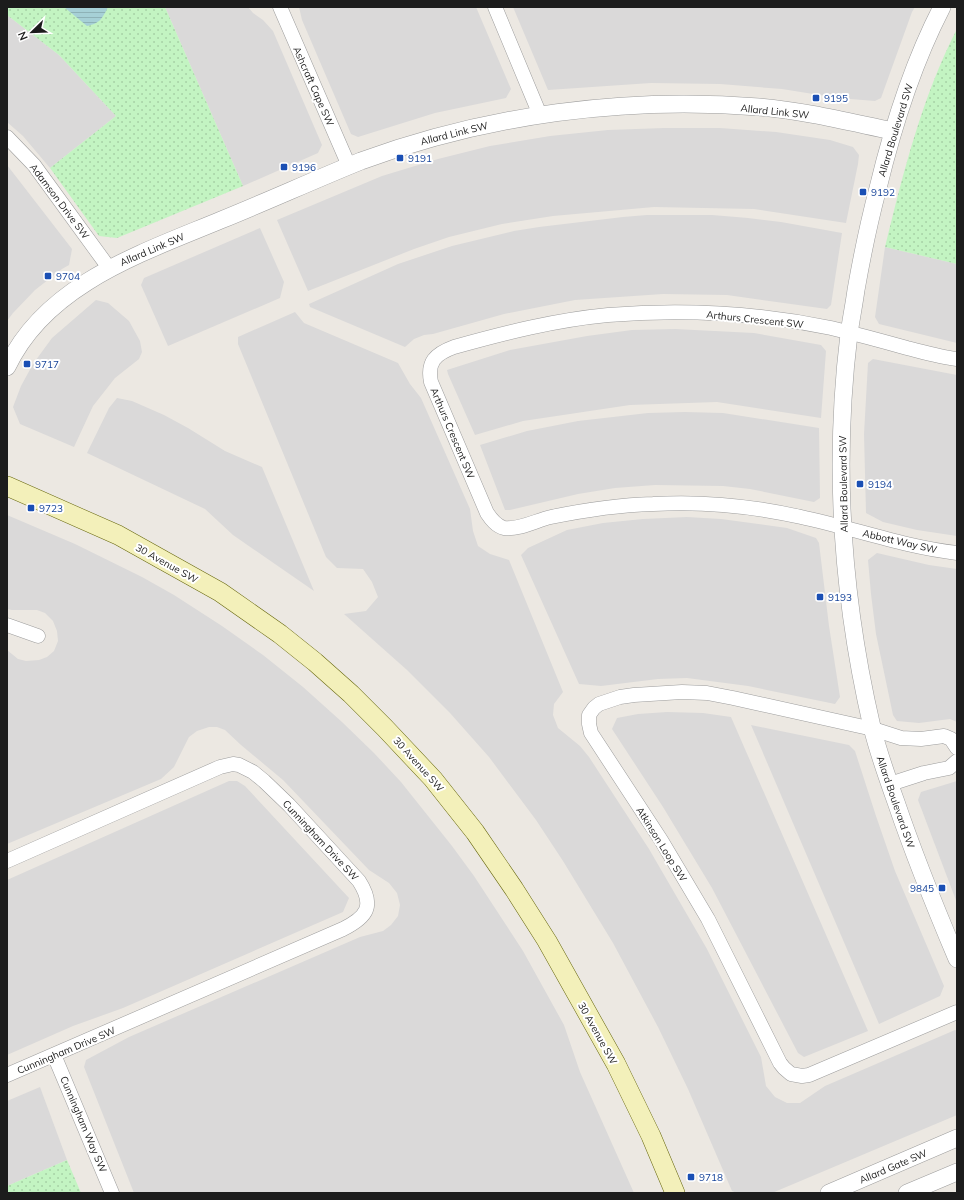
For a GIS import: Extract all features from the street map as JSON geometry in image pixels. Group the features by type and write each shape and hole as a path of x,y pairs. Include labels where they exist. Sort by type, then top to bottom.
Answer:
{"main road":[{"name":"30 Avenue SW","path":"7,486 118,535 220,592 280,634 315,662 386,728 433,779 475,832 543,935 616,1064 651,1136 675,1193"}],"street":[{"name":"Ashcraft Cape SW","path":"280,7 349,166"},
{"path":"495,7 540,115"},
{"name":"Allard Boulevard SW","path":"942,7 926,38 908,83 893,131 866,234 849,333 842,430 843,528 853,627 873,729 890,784 921,872 957,959"},
{"name":"Allard Link SW","path":"7,367 20,343 48,311 110,268 349,166 395,149 438,136 484,125 540,115 586,109 674,104 759,107 796,111 893,131"},
{"name":"Adamson Drive SW","path":"7,137 34,165 110,268"},
{"name":"Arthurs Crescent SW","path":"843,528 801,517 752,508 680,502 598,508 545,519 513,528 502,528 496,524 487,513 431,382 430,375 431,364 435,358 445,350 520,330 607,315 669,313 741,316 784,320 849,333"},
{"path":"849,333 957,359"},
{"name":"Abbott Way SW","path":"843,528 915,546 957,553"},
{"path":"7,625 38,636"},
{"name":"Atkinson Loop SW","path":"873,729 707,693 658,693 620,697 599,704 594,708 589,716 589,724 593,737 661,840 704,913 776,1056 788,1072 802,1076 808,1075 957,1012"},
{"path":"873,729 912,739 944,736 951,739 957,748"},
{"path":"890,784 924,773 949,768 957,761"},
{"name":"Cunningham Drive SW","path":"7,861 220,767 233,764 244,767 253,772 276,792 359,881 365,893 367,907 360,919 352,924 7,1075"},
{"name":"Cunningham Way SW","path":"54,1055 112,1193"},
{"name":"Allard Gate SW","path":"829,1193 957,1138"},
{"path":"907,1193 957,1172"}],"shaded area":[{"path":"165,7 248,7 253,13 263,20 273,31 322,145 318,153 243,186"},
{"path":"299,7 476,7 511,89 506,98 435,113 358,137 351,134 302,20"},
{"path":"513,7 915,7 881,98 875,101 838,98 782,89 720,84 651,83 548,90"},
{"path":"7,15 59,55 116,116 50,168 23,136 7,122"},
{"path":"720,128 776,132 830,140 853,147 859,155 846,223 754,209 654,207 553,216 502,224 449,237 414,249 308,291 277,220 382,176 438,159 490,146 550,136 608,130"},
{"path":"7,165 72,249 69,265 35,290 7,321"},
{"path":"647,215 712,215 748,218 781,222 842,233 831,305 827,309 727,295 663,294 575,300 504,314 433,334 424,335 414,339 405,347 310,307 309,304 398,264 452,246 514,231 539,227"},
{"path":"260,228 284,282 280,298 168,346 141,285 144,278"},
{"path":"885,247 957,264 957,343 879,324 875,317"},
{"path":"96,300 108,303 129,321 140,341 142,352 139,359 115,378 93,406 74,447 20,424 13,407 21,386 33,364 52,338"},
{"path":"295,312 304,323 398,363 410,384 421,398 470,509 473,531 478,546 490,554 509,560 563,692 554,704 553,715 558,728 580,746 589,757 649,849 707,949 761,1057 766,1086 775,1097 787,1103 800,1103 825,1086 955,1030 957,1031 957,1115 772,1193 737,1193 732,1191 688,1089 658,1027 613,943 536,820 489,757 450,713 407,670 344,614 366,611 378,597 372,582 363,569 337,568 326,557 238,344 238,337"},
{"path":"675,329 754,333 821,345 826,351 821,418 717,402 630,405 523,421 475,435 447,370 510,350 587,336 632,330"},
{"path":"873,359 957,375 957,536 917,530 883,522 866,513 864,434 868,363"},
{"path":"117,398 132,401 164,415 225,451 262,467 314,591 233,535 205,509 87,453 109,408"},
{"path":"648,413 723,413 819,428 820,498 814,502 750,489 723,486 655,485 615,488 578,494 505,510 480,445 527,431 578,421"},
{"path":"7,515 75,544 142,577 174,595 222,626 263,655 303,687 374,753 401,782 474,876 523,951 564,1025 580,1072 634,1193 134,1193 84,1067 86,1060 129,1037 360,937 383,931 391,925 398,916 400,905 397,893 389,883 369,870 283,780 225,730 217,727 209,727 197,731 189,737 174,767 161,779 7,844 7,650 18,659 26,661 39,660 47,657 54,651 58,641 57,631 53,621 45,613 37,610 7,609"},
{"path":"687,517 721,519 787,528 816,538 819,543 829,626 840,697 835,704 748,686 687,678 658,679 601,686 579,684 521,555 528,548 567,530 603,523"},
{"path":"877,553 929,565 957,569 957,722 950,719 919,723 897,721 893,715 876,634 871,594 868,560"},
{"path":"667,712 703,713 731,717 868,1031 804,1057 798,1053 712,888 663,807 612,729 617,718 638,714"},
{"path":"751,725 849,745 855,751 895,871 944,986 940,996 879,1024"},
{"path":"229,781 237,781 245,786 349,898 343,912 123,1008 73,1026 7,1055 7,880"},
{"path":"957,781 957,903 918,800 921,792"},
{"path":"40,1087 67,1160 7,1186 7,1101"}],"green space":[{"path":"7,7 165,7 243,186 117,238 99,236 50,168 116,116 59,55 7,15"},
{"path":"957,29 957,264 885,247 906,163 924,108"},
{"path":"67,1160 81,1193 7,1193 7,1186"}],"water":[{"path":"64,7 108,7 100,20 87,26"}],"place":[{"name":"9195","path":"816,98"},
{"name":"9191","path":"400,158"},
{"name":"9196","path":"284,167"},
{"name":"9192","path":"863,192"},
{"name":"9704","path":"48,276"},
{"name":"9717","path":"27,364"},
{"name":"9194","path":"860,484"},
{"name":"9723","path":"31,508"},
{"name":"9193","path":"820,597"},
{"name":"9845","path":"942,888"},
{"name":"9718","path":"691,1177"}]}
